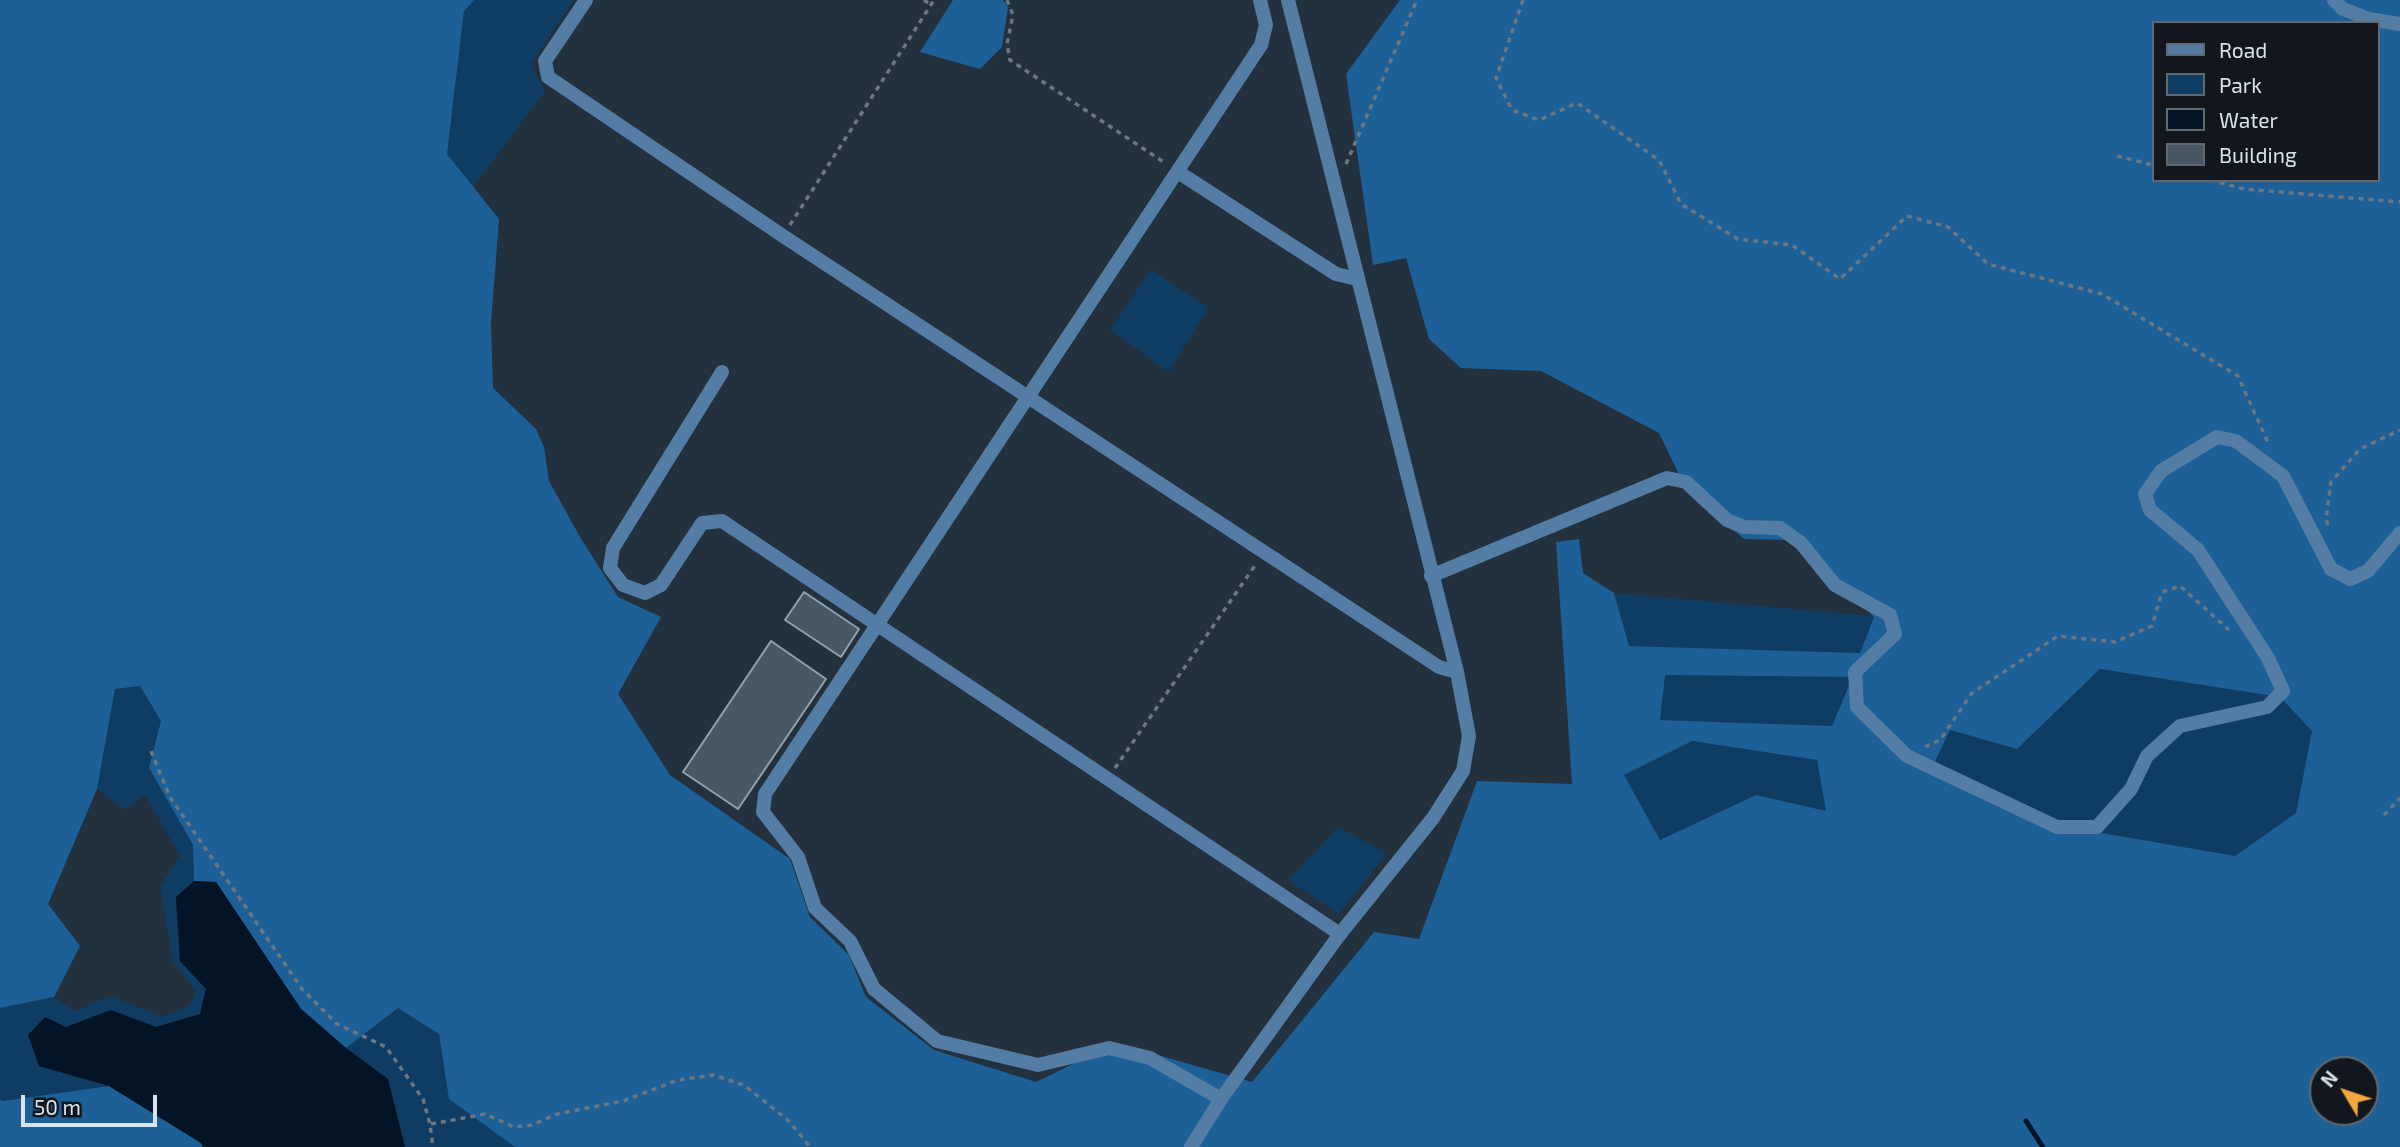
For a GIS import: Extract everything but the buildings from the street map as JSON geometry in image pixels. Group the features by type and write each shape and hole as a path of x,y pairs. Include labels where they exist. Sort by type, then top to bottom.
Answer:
{"street":[{"path":"586,0 545,61 548,77 783,236 1438,667 1457,672"},
{"path":"1222,1099 1150,1058 1109,1048 1038,1065 937,1041 874,989 850,941 816,908 798,857 763,812 765,794 1261,45 1266,25 1260,0"},
{"path":"1191,1147 1222,1099 1340,934 1433,818 1463,771 1469,737 1457,672 1287,0"},
{"path":"2334,0 2343,9 2369,19 2400,24"},
{"path":"1178,172 1336,274 1357,279"},
{"path":"722,372 613,548 610,568 622,585 645,593 661,585 702,523 722,522 1340,934"},
{"path":"1431,576 1667,478 1686,482 1727,520 1744,527 1780,528 1801,543 1835,585 1889,615 1895,634 1855,672 1857,707 1907,756 2057,827 2097,827 2131,789 2147,756 2180,726 2267,707 2283,691 2268,658 2198,550 2150,510 2145,494 2161,471 2217,438 2236,441 2283,476 2330,569 2350,579 2368,571 2400,533"}],"path":[{"path":"783,236 933,2 924,0"},
{"path":"1007,0 1013,15 1007,44 1010,60 1178,172"},
{"path":"1334,188 1356,144 1417,0"},
{"path":"1523,0 1496,78 1512,110 1539,120 1577,103 1659,160 1681,204 1738,239 1792,244 1840,279 1907,216 1948,227 1988,264 2102,294 2238,376 2272,451"},
{"path":"2117,156 2152,165"},
{"path":"2218,182 2244,189 2400,202"},
{"path":"2330,531 2326,519 2331,482 2360,449 2400,430"},
{"path":"1108,778 1264,552"},
{"path":"1907,756 1940,740 1972,693 2058,636 2115,642 2152,626 2162,592 2180,586 2229,630"},
{"path":"152,751 170,797 302,989 337,1024 386,1047 423,1099 433,1147"},
{"path":"2384,815 2400,798"},
{"path":"430,1125 485,1114 514,1127 533,1125 557,1114 623,1101 677,1080 713,1075 744,1085 789,1121 810,1147"}],"green space":[{"path":"474,0 574,0 531,64 545,91 473,187 447,154 464,11"},
{"path":"1151,269 1208,308 1169,372 1110,330"},
{"path":"1614,593 1874,616 1861,653 1628,646"},
{"path":"2100,669 2280,697 2312,731 2296,813 2235,856 2056,825 1934,764 1950,730 2017,749"},
{"path":"1664,675 1852,677 1832,726 1659,720"},
{"path":"140,686 161,721 149,768 193,845 194,881 176,897 180,961 206,989 200,1014 156,1027 111,1010 66,1027 39,1066 109,1086 0,1100 0,1008 54,997 74,1011 111,996 162,1017 190,1006 196,992 173,961 160,887 180,855 145,795 125,810 97,789 115,689"},
{"path":"1692,741 1818,760 1826,812 1756,795 1660,840 1623,775"},
{"path":"1338,827 1387,853 1339,914 1288,880"},
{"path":"398,1008 439,1034 449,1099 515,1147 405,1147 388,1079 346,1048"}],"shaded area":[{"path":"0,0 474,0 464,11 447,154 499,219 491,324 493,388 536,429 544,447 549,481 618,597 661,617 618,694 670,775 790,859 810,917 849,955 866,997 934,1050 1036,1082 1116,1043 1252,1082 1374,932 1419,939 1477,781 1572,784 1556,542 1579,539 1583,573 1614,593 1629,646 1860,653 1874,617 1791,540 1744,539 1687,491 1659,433 1541,371 1461,368 1429,339 1406,258 1373,265 1346,74 1400,0 2400,0 2400,1147 515,1147 449,1099 439,1034 398,1008 346,1048 301,1009 216,882 194,881 193,845 149,768 161,721 140,686 115,689 97,789 48,904 80,946 54,997 0,1008","holes":["2100,669 2280,697 2312,731 2296,813 2235,856 2056,825 1934,764 1950,730 2017,749","1665,675 1851,677 1832,726 1660,720","1692,741 1817,760 1826,811 1756,795 1660,840 1624,775"]},
{"path":"953,0 1003,0 1008,7 1002,47 980,69 920,52"},
{"path":"109,1086 201,1143 203,1147 0,1147 0,1100"}],"water":[{"path":"194,881 216,882 301,1009 346,1048 388,1079 405,1147 203,1147 201,1143 109,1086 39,1066 28,1035 45,1017 66,1027 111,1010 156,1027 200,1014 206,989 180,961 176,897"}],"waterway":[{"path":"2026,1121 2043,1147"}]}
